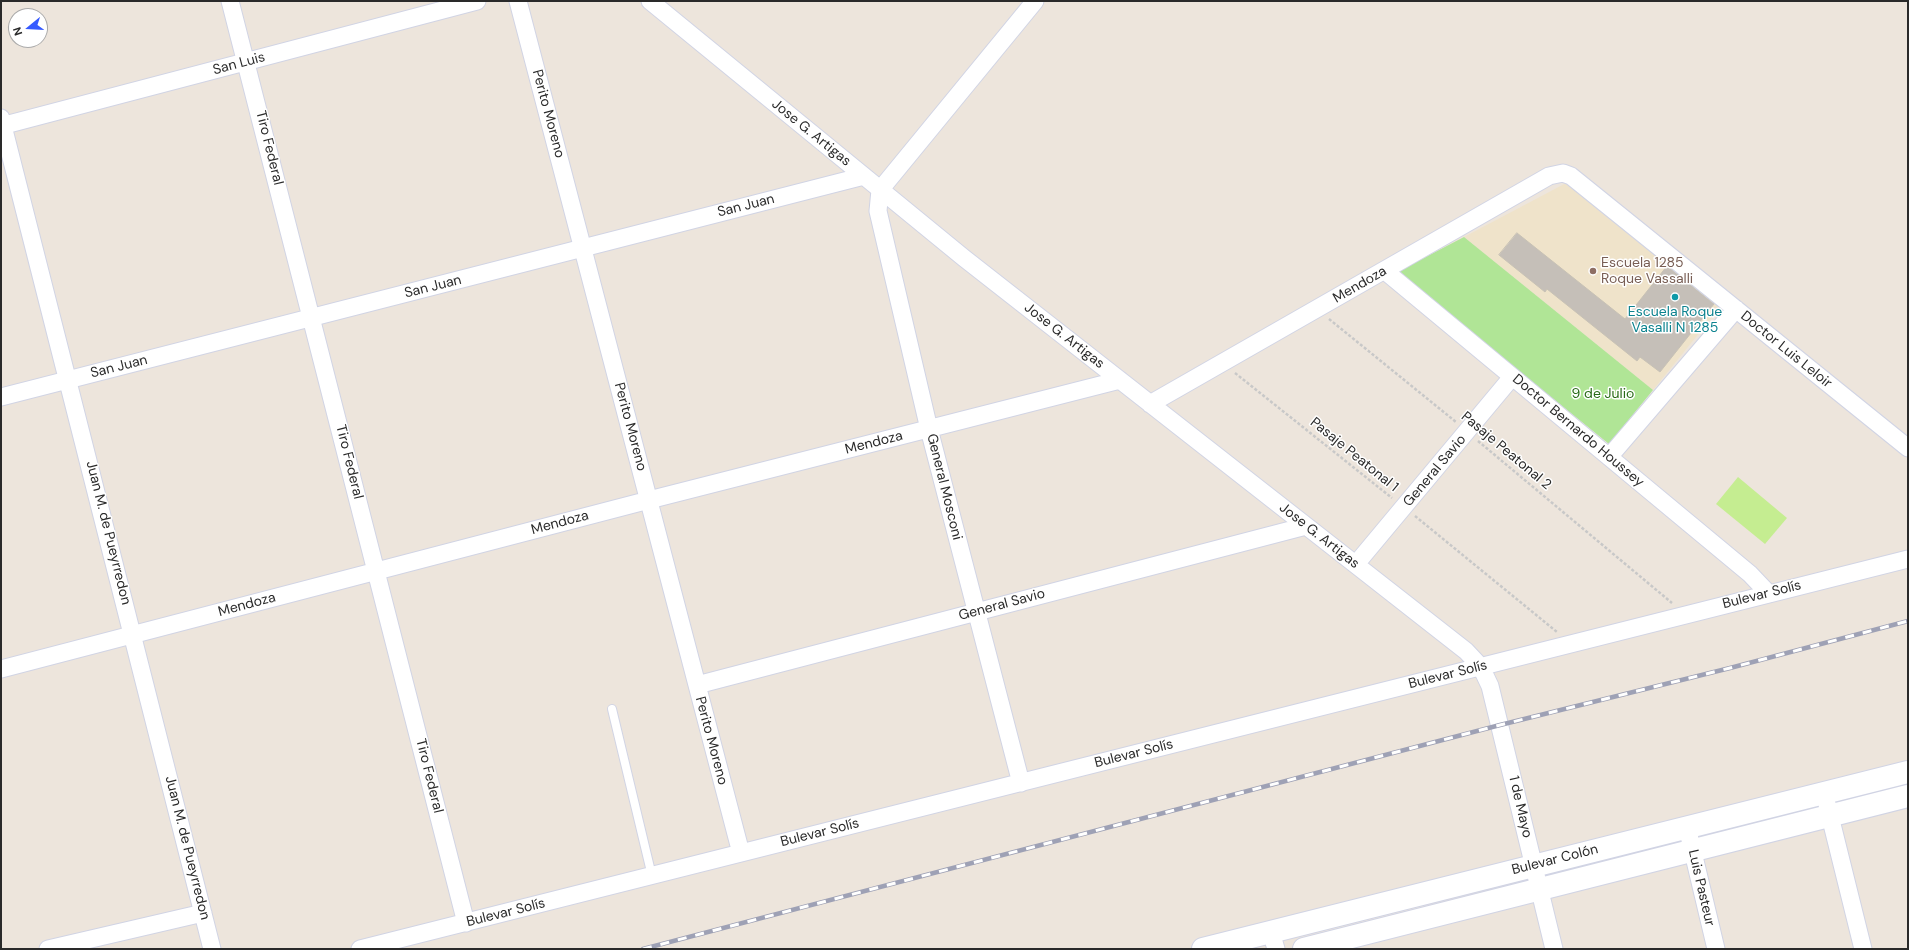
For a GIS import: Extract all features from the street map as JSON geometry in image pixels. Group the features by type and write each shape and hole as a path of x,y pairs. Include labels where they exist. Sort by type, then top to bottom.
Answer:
{"main road":[{"name":"Bulevar Colón","path":"1203,949 1274,940 1534,865 1908,772"},
{"name":"Bulevar Colón","path":"1304,949 1908,796"}],"street":[{"name":"Tiro Federal","path":"230,1 247,62 466,922"},
{"name":"San Luis","path":"2,123 247,62 477,1"},
{"name":"Perito Moreno","path":"518,1 741,853"},
{"name":"Jose G. Artigas","path":"650,1 964,258 1466,651 1481,667"},
{"path":"880,190 1035,1"},
{"name":"Juan M. de Pueyrredon","path":"2,123 134,635 212,949"},
{"name":"Mendoza","path":"1150,404 1549,176 1563,173 1571,176"},
{"name":"San Juan","path":"1,397 864,176"},
{"name":"Doctor Luis Leloir","path":"1571,176 1908,448"},
{"name":"General Mosconi","path":"880,190 878,211 929,429 1021,783"},
{"name":"Doctor Bernardo Houssey","path":"1385,271 1750,574 1769,594"},
{"path":"1610,457 1736,309"},
{"name":"General Savio","path":"1356,564 1512,377"},
{"name":"Mendoza","path":"1,669 377,570 1120,380"},
{"name":"General Savio","path":"697,685 1306,526"},
{"name":"Bulevar Solís","path":"360,949 1908,559"},
{"name":"1 de Mayo","path":"1481,667 1490,686 1554,949"},
{"path":"1825,793 1863,949"},
{"name":"Luis Pasteur","path":"1688,827 1692,851 1716,949"},
{"path":"48,949 203,913"}],"lane":[{"path":"612,709 652,876"}],"path":[{"name":"Pasaje Peatonal 2","path":"1326,316 1672,603"},
{"name":"Pasaje Peatonal 1","path":"1232,370 1557,632"}],"shaded area":[{"name":"Escuela 1285 Roque Vassalli","path":"1568,182 1722,305 1653,390 1464,237"}],"green space":[{"name":"9 de Julio","path":"1464,237 1653,390 1609,444 1397,272"},
{"path":"1738,477 1787,518 1765,544 1716,504"}],"building":[{"name":"Escuela Roque Vasalli N 1285","path":"1517,233 1625,319 1667,266 1714,304 1660,372 1640,357 1637,361 1547,289 1545,292 1499,255"}],"railway":[{"path":"643,949 1500,725 1730,668 1908,621"}],"place":[{"name":"Escuela 1285 Roque Vassalli","path":"1593,271"},
{"name":"Escuela Roque Vasalli N 1285","path":"1675,297"}]}
